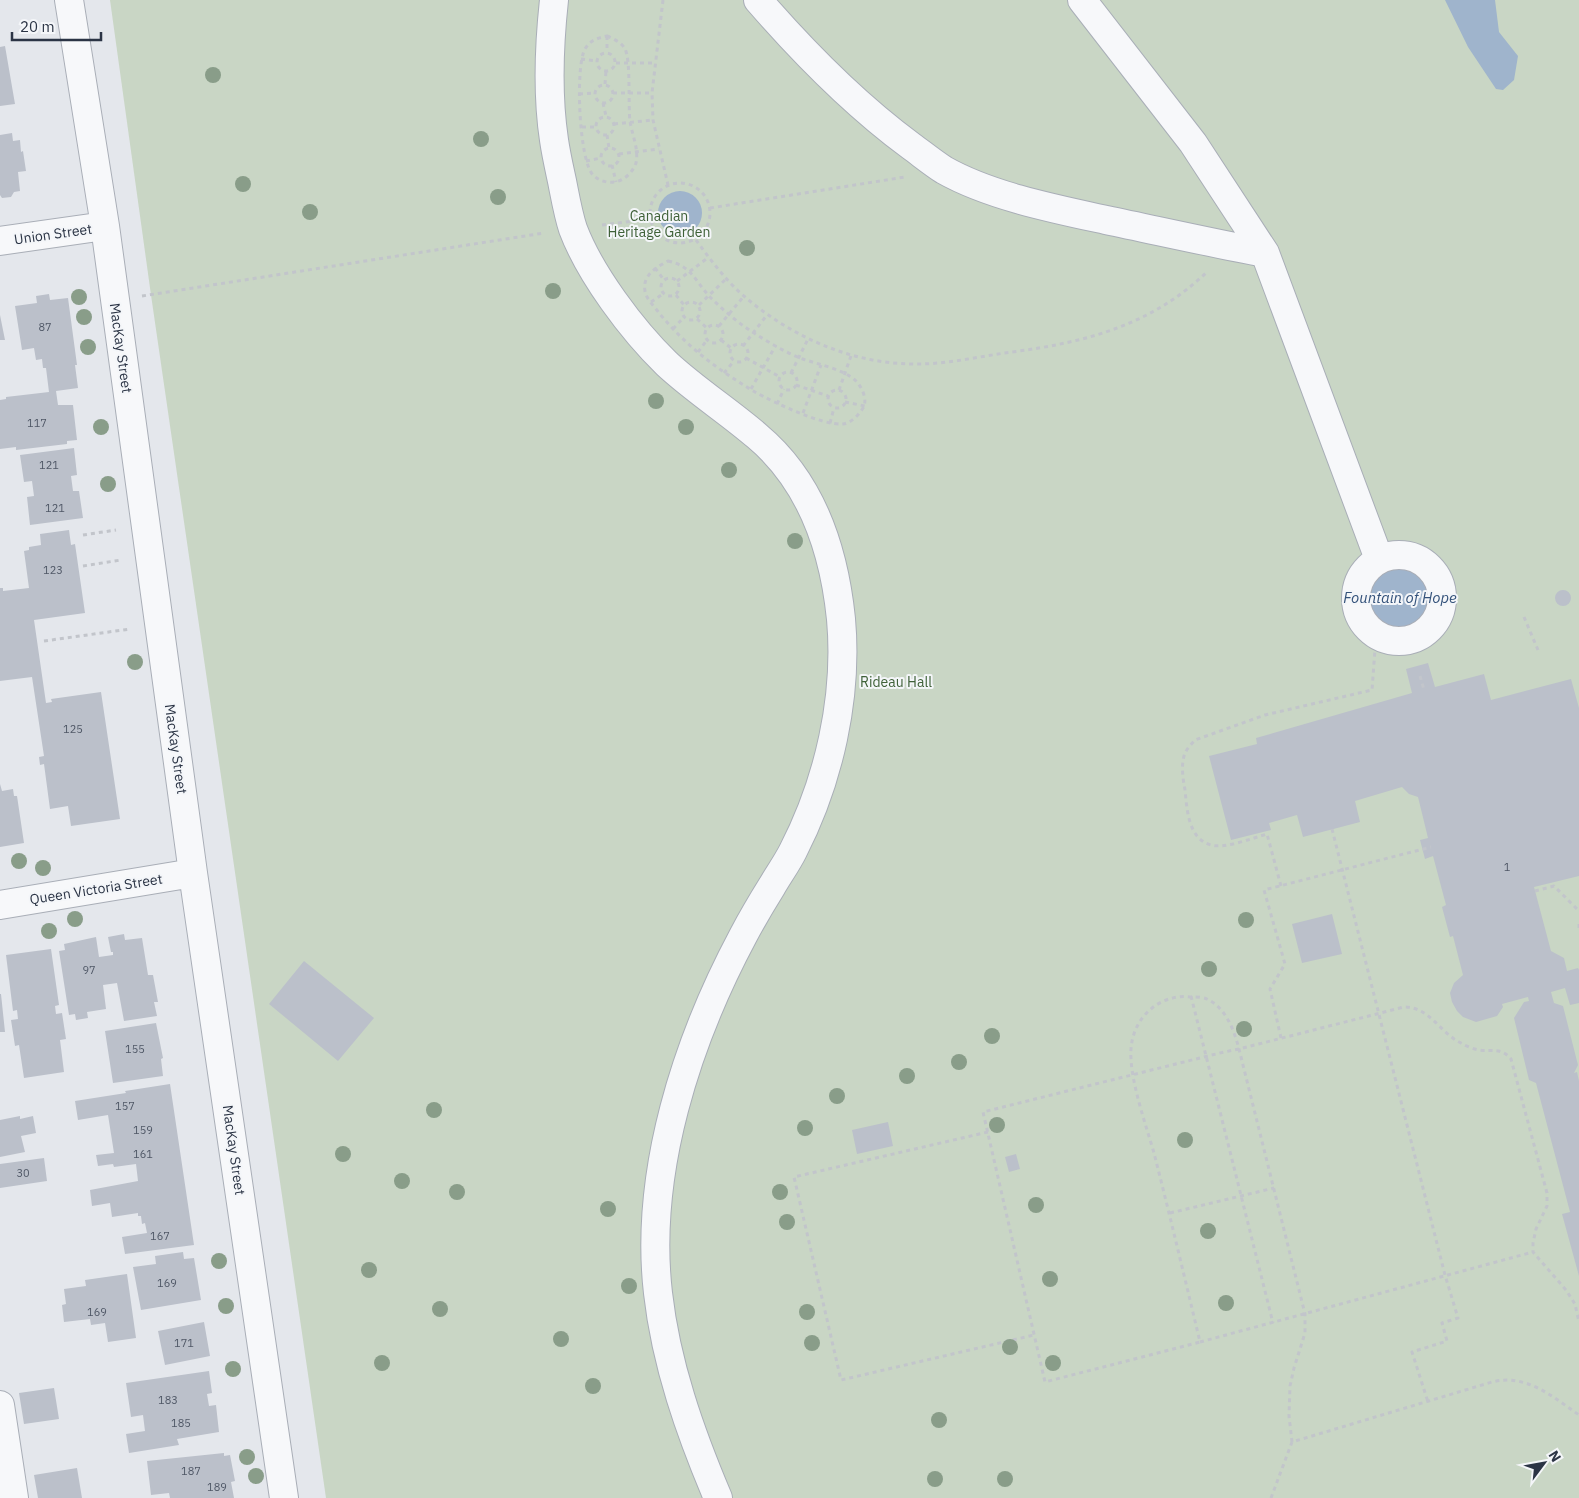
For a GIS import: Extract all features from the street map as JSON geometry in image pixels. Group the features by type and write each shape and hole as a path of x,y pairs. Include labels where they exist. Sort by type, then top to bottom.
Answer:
{"street":[{"name":"MacKay Street","path":"69,0 105,226 193,873 284,1498"},
{"path":"554,0 550,105 554,140 573,228 594,271 637,331 665,362 692,386 761,439 782,461 802,487 818,520 828,547 836,580 841,624 842,672 838,716 815,800 793,851 744,936 710,1005 686,1068 662,1162 657,1203 656,1247 658,1289 664,1331 675,1378 690,1428 718,1498"},
{"path":"758,0 846,92 890,130 944,170 976,184 1049,208 1265,253"},
{"path":"1082,0 1193,143 1265,253 1378,559"},
{"name":"Union Street","path":"0,241 105,226"},
{"path":"1393,554 1408,555 1422,561 1434,571 1441,584 1443,599 1440,614 1432,627 1420,637 1406,642 1391,641 1376,636 1365,625 1358,612 1355,597 1358,582 1366,569 1378,559 1393,554"},
{"name":"Queen Victoria Street","path":"0,905 193,873"},
{"path":"0,1405 14,1498"}],"path":[{"path":"662,0 652,93 653,120 668,185"},
{"path":"607,36 607,52"},
{"path":"607,36 616,40 625,49 629,63 630,123 636,152 636,164 628,176 616,182 604,182 593,175 586,161 581,127 579,94 581,59 585,48 594,39 607,36"},
{"path":"607,52 614,56 616,63 612,69 606,71 599,68 597,61 600,54 607,52"},
{"path":"581,59 597,61"},
{"path":"616,63 654,63"},
{"path":"605,84 606,71"},
{"path":"605,84 612,88 613,93 610,101 603,103 597,100 594,93 598,86 605,84"},
{"path":"579,94 594,93"},
{"path":"613,93 652,93"},
{"path":"603,103 606,116 612,120 615,127 612,133 607,135 598,132 596,126 599,118 606,116"},
{"path":"614,124 653,120"},
{"path":"581,127 596,126"},
{"path":"607,135 609,148"},
{"path":"612,147 618,150 620,158 616,164 610,166 603,163 601,158 604,150 609,148 612,147"},
{"path":"619,154 659,149"},
{"path":"586,161 601,158"},
{"path":"612,165 616,182"},
{"path":"710,208 944,170"},
{"path":"681,182 695,186 705,195 710,208 710,220 704,232 696,240 687,243 668,241 660,236 654,228 650,219 653,199 659,191 668,185 681,182"},
{"path":"114,300 573,228 650,219"},
{"path":"696,240 726,278 744,296 767,315 808,339 851,356 884,362 918,364 1027,350 1106,332 1150,314 1180,295 1210,269 1225,246"},
{"path":"677,281 709,257"},
{"path":"668,261 680,264 690,272 708,296 753,333 798,358 845,374 856,381 864,392 865,406 858,416 844,424 830,423 776,404 724,374 698,353 672,329 650,302 645,291 647,277 655,268 668,261"},
{"path":"655,268 664,280"},
{"path":"671,278 677,281 680,288 676,295 669,297 663,294 660,287 664,280 671,278"},
{"path":"699,305 726,278"},
{"path":"650,302 663,294"},
{"path":"676,295 684,305"},
{"path":"719,326 744,296"},
{"path":"684,305 692,302 699,305"},
{"path":"684,305 682,310 684,318 690,321 697,319 701,312 699,305"},
{"path":"743,346 767,315"},
{"path":"672,329 684,318"},
{"path":"697,319 707,328"},
{"path":"715,324 719,326 724,335 721,340 713,343 707,340 704,333 707,328 715,324"},
{"path":"791,373 808,339"},
{"path":"698,353 707,340"},
{"path":"721,340 732,348"},
{"path":"740,344 746,347 748,354 745,361 738,363 731,359 729,352 732,348 740,344"},
{"path":"751,389 776,345"},
{"path":"839,391 851,356"},
{"path":"746,358 780,377"},
{"path":"724,374 734,361"},
{"path":"803,413 821,365"},
{"path":"791,373 795,375 796,385 787,391 780,387 778,380 780,377 782,374 791,373"},
{"path":"796,385 828,396"},
{"path":"776,404 784,389"},
{"path":"839,391 844,394 845,402 843,407 834,408 829,406 828,396 830,392 839,391"},
{"path":"845,402 865,406"},
{"path":"830,423 834,408"},
{"path":"83,536 122,529"},
{"path":"82,566 126,560"},
{"path":"1524,618 1538,650"},
{"path":"44,641 136,629"},
{"path":"1281,886 1267,834 1224,845 1211,845 1194,832 1188,818 1182,769 1184,756 1195,740 1264,715 1372,690 1376,636"},
{"path":"1420,676 1424,690"},
{"path":"1332,829 1445,1274 1458,1318 1442,1323 1447,1341 1412,1352 1428,1402"},
{"path":"1281,1038 1270,989 1285,964 1264,890 1431,847"},
{"path":"1535,891 1554,886 1579,911"},
{"path":"1579,924 1579,930"},
{"path":"1200,1342 1170,1213 1133,1075 1131,1050 1136,1025 1145,1014 1164,1000 1177,996 1206,998 1227,1018 1234,1030 1305,1314 1305,1333 1290,1386 1289,1416 1292,1442 1271,1498"},
{"path":"1191,996 1273,1323"},
{"path":"1533,1252 1445,1274 1273,1323 1045,1382 983,1112 1379,1013 1404,1007 1413,1007 1427,1015 1459,1042 1478,1050 1506,1053 1511,1059 1547,1193 1547,1206 1536,1229 1533,1252 1566,1290 1575,1304 1579,1322"},
{"path":"988,1132 794,1177 841,1380 1034,1335"},
{"path":"1170,1213 1274,1188"},
{"path":"1292,1442 1503,1379 1534,1386 1579,1415"}],"green space":[{"name":"Rideau Hall","path":"110,0 1579,0 1579,1498 326,1498 151,295"}],"water":[{"path":"1445,0 1495,0 1499,32 1518,56 1514,80 1503,90 1496,89 1468,47"},
{"path":"680,191 692,195 698,201 702,213 698,225 692,231 680,235 668,231 662,225 658,213 662,201 668,195"},
{"name":"Fountain of Hope","path":"1394,567 1406,567 1417,572 1425,580 1430,591 1428,609 1417,622 1406,627 1394,627 1383,622 1375,614 1370,603 1370,591 1375,580 1383,572"}],"building":[{"path":"5,46 15,104 0,106 0,47"},
{"path":"12,133 13,141 20,140 26,171 18,172 20,191 14,192 11,197 2,198 0,195 0,135"},
{"path":"49,294 50,300 68,298 77,365 75,365 78,388 56,391 58,405 73,405 77,440 67,441 67,444 16,450 16,447 0,449 0,400 6,399 6,397 49,392 46,368 43,368 42,359 36,360 34,348 22,350 15,306 37,303 36,296"},
{"path":"0,315 5,340 0,340"},
{"path":"74,448 77,475 71,476 73,491 79,491 83,518 30,525 27,497 34,496 32,481 24,482 20,455"},
{"path":"69,530 71,545 75,544 85,613 34,620 46,703 52,702 51,699 101,692 120,819 71,826 68,806 50,809 44,764 40,765 39,757 44,756 32,677 0,681 0,588 3,588 3,591 29,588 24,551 29,550 29,547 41,545 40,534"},
{"path":"1563,590 1569,592 1571,598 1569,604 1563,606 1557,604 1555,598 1557,592"},
{"path":"1428,663 1435,687 1484,674 1491,700 1571,679 1579,708 1579,876 1534,887 1551,951 1564,958 1567,971 1578,968 1579,970 1579,1003 1570,1005 1565,988 1551,992 1554,1003 1563,1006 1578,1065 1574,1073 1577,1072 1579,1081 1579,1276 1562,1214 1570,1212 1536,1083 1529,1080 1514,1018 1524,1002 1529,1001 1528,997 1502,1004 1503,1007 1497,1016 1476,1022 1463,1017 1452,1002 1450,993 1454,983 1463,975 1453,936 1450,937 1442,907 1446,905 1433,856 1425,859 1420,840 1428,838 1418,797 1409,794 1402,787 1355,801 1360,822 1303,837 1297,815 1269,823 1271,830 1231,840 1209,756 1257,744 1256,738 1412,693 1406,669"},
{"path":"0,784 2,791 13,789 14,796 17,796 24,843 0,847"},
{"path":"1332,914 1342,954 1302,963 1292,924"},
{"path":"124,934 125,940 142,938 148,975 153,975 158,1002 154,1002 157,1016 124,1021 117,983 103,985 106,1009 87,1012 88,1018 76,1020 75,1014 69,1015 59,951 65,950 64,944 96,937 99,957 113,955 108,937"},
{"path":"51,949 59,1005 55,1006 56,1014 62,1013 66,1039 60,1040 64,1072 24,1078 19,1045 15,1046 11,1020 18,1019 17,1010 13,1011 6,955"},
{"path":"304,961 374,1018 338,1061 269,1004"},
{"path":"1,994 5,1032 0,1032"},
{"path":"156,1023 163,1058 161,1059 163,1076 113,1083 105,1031"},
{"path":"170,1084 194,1245 125,1254 122,1237 147,1233 145,1223 142,1224 141,1216 138,1216 138,1213 112,1217 110,1203 92,1206 90,1190 138,1181 136,1164 114,1167 113,1164 98,1166 96,1155 114,1153 108,1115 78,1120 75,1101"},
{"path":"20,1116 20,1119 33,1116 36,1133 21,1136 25,1152 0,1157 0,1120"},
{"path":"888,1122 893,1146 857,1154 852,1130"},
{"path":"1016,1154 1020,1169 1009,1172 1005,1157"},
{"path":"44,1158 47,1181 0,1188 0,1164"},
{"path":"183,1252 184,1259 194,1258 201,1300 141,1310 133,1267 156,1264 155,1256"},
{"path":"127,1274 136,1338 108,1342 105,1323 91,1325 90,1319 64,1322 62,1305 66,1304 64,1289 86,1286 85,1280"},
{"path":"204,1322 210,1356 165,1365 158,1331"},
{"path":"209,1371 212,1393 207,1394 209,1406 216,1405 219,1432 177,1439 179,1445 129,1453 126,1434 145,1431 143,1415 131,1417 126,1383"},
{"path":"54,1388 59,1419 24,1424 19,1393"},
{"path":"224,1453 224,1456 230,1455 235,1481 231,1482 234,1498 170,1498 169,1493 151,1495 147,1461"},
{"path":"77,1468 82,1498 38,1498 34,1475"}],"park label":[{"name":"Canadian Heritage Garden","path":"659,224"}]}
